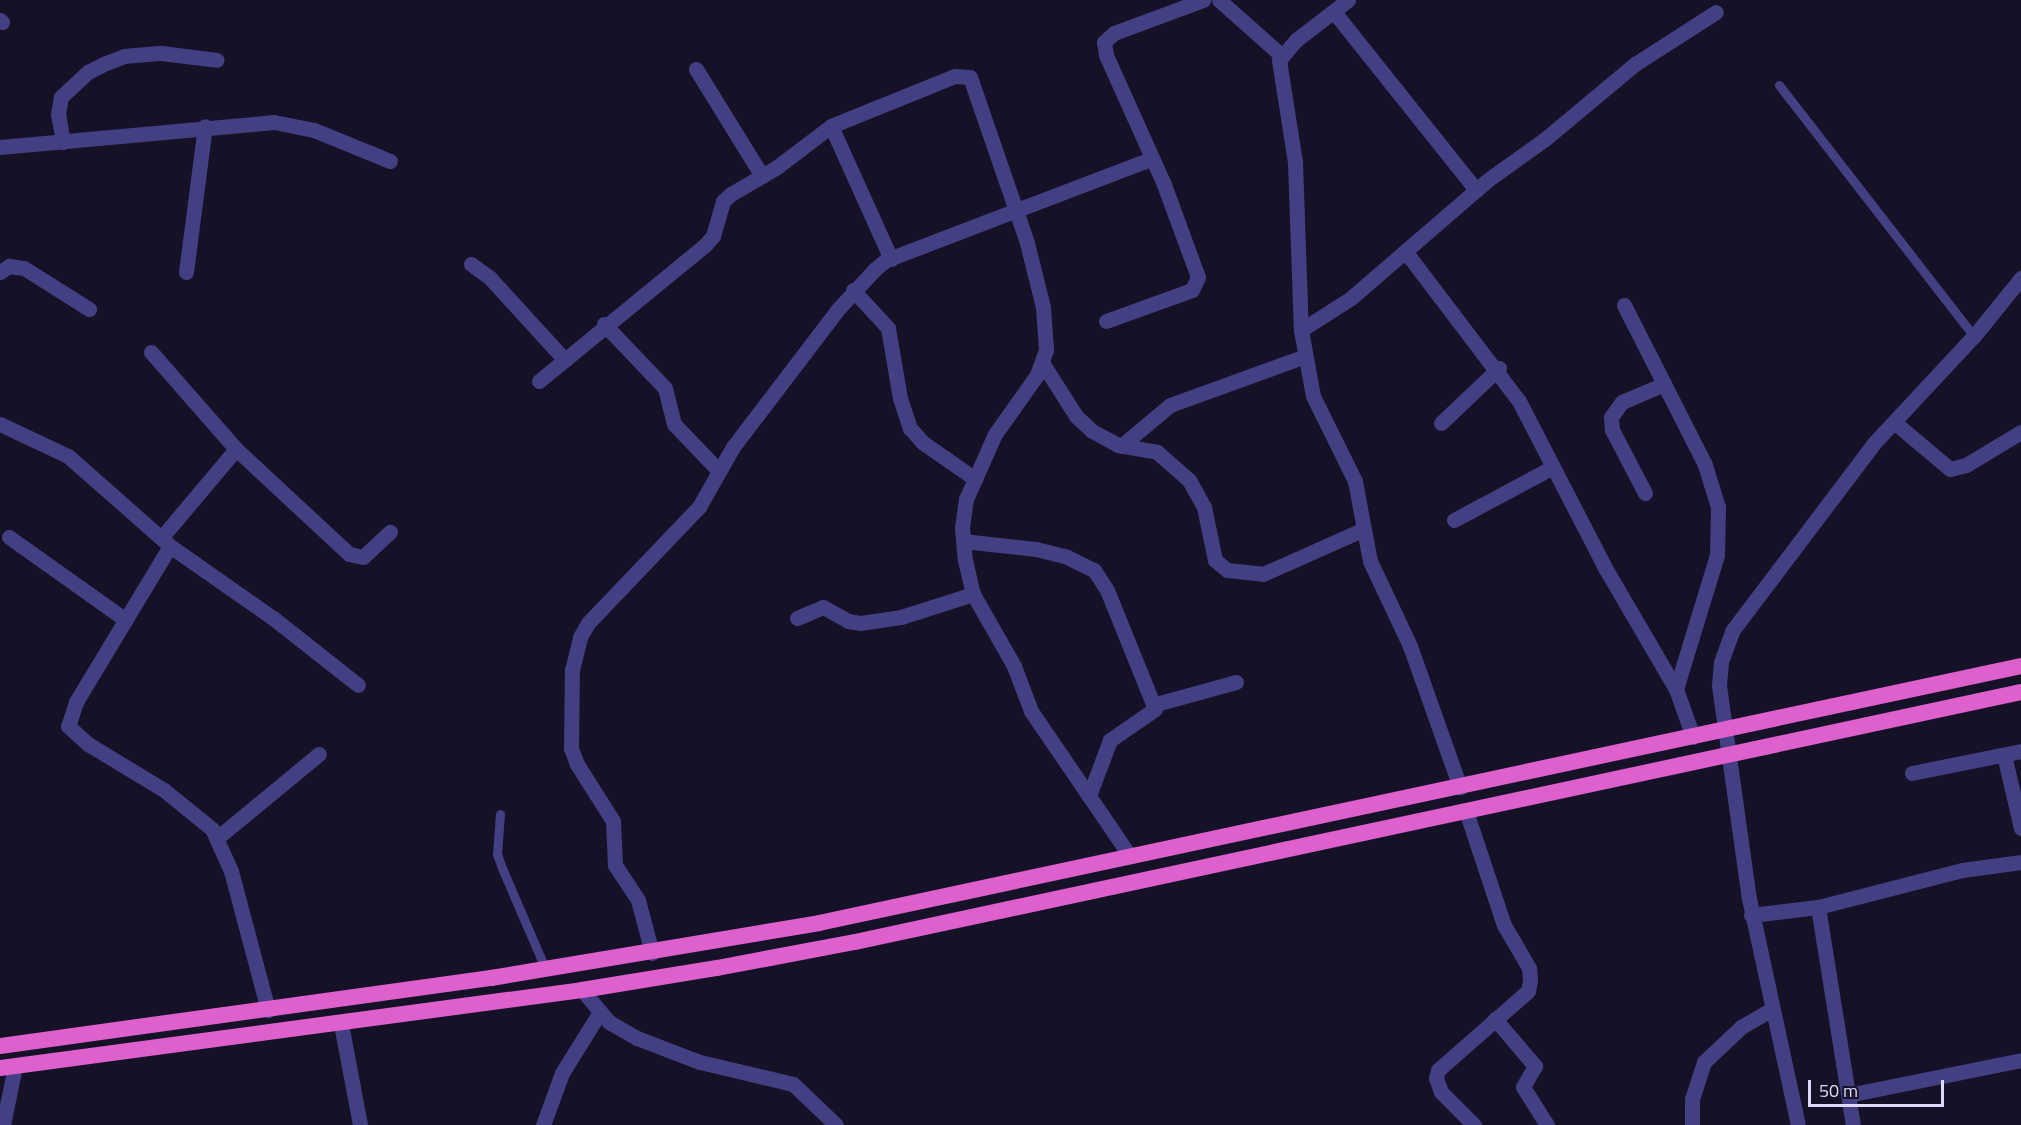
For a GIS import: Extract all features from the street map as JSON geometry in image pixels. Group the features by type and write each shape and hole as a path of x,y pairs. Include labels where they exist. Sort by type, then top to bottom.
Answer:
{"highway":[{"path":"0,1046 546,970 819,923 2021,666"},
{"path":"8,1067 582,990 855,942 2021,692"}],"street":[{"path":"1106,321 1192,290 1198,281 1151,159 1106,56 1104,42 1114,33 1203,0"},
{"path":"1219,0 1282,56"},
{"path":"1348,0 1296,40 1282,56 1279,76 1295,162 1301,330 1317,407 1355,481 1362,530 1370,561 1410,645 1460,787"},
{"path":"1334,12 1476,190"},
{"path":"1301,330 1351,298 1476,190 1545,139 1635,64 1716,12"},
{"path":"63,141 58,114 61,97 97,68 124,56 144,54 217,60"},
{"path":"696,69 762,176"},
{"path":"539,381 604,324 705,245 713,236 723,201 831,126 955,76 970,77 1017,210 1043,307 1046,332 1044,364 1006,415 966,499 963,541 973,594 1014,666 1031,711 1130,856"},
{"path":"0,147 248,122 295,125 390,161"},
{"path":"186,272 206,126"},
{"path":"831,126 891,259"},
{"path":"652,953 639,900 615,865 613,821 577,764 571,748 572,670 580,637 588,623 699,507 718,470 853,290 891,259 1151,159"},
{"path":"1406,250 1499,369 1604,567 1676,689 1693,737"},
{"path":"471,264 490,278 565,360"},
{"path":"0,272 9,266 24,268 88,309"},
{"path":"1798,1125 1751,915 1719,685 1721,662 1732,631 1894,422 1974,336 2021,278"},
{"path":"853,290 888,328 900,398 910,428 922,442 975,479"},
{"path":"1624,305 1713,485 1720,529 1717,555 1676,689"},
{"path":"604,324 665,388 674,424 718,470"},
{"path":"151,352 236,449 349,554 363,557 390,532"},
{"path":"1121,446 1170,405 1305,356"},
{"path":"1044,364 1076,416 1092,431 1121,446 1157,452 1189,480 1204,507 1215,560 1227,570 1263,574 1362,530"},
{"path":"1441,423 1499,369"},
{"path":"1645,493 1612,430 1611,417 1622,402 1664,384"},
{"path":"1894,422 1950,469 1966,465 2021,432"},
{"path":"0,424 68,456 166,542 273,618 358,685"},
{"path":"236,449 166,542 126,620 76,702 68,726 87,744 164,790 206,822 217,838 231,871 268,1010"},
{"path":"1454,520 1553,467"},
{"path":"9,537 126,620"},
{"path":"963,541 1036,549 1094,570 1107,590 1156,704 1152,713 1110,740 1089,796"},
{"path":"797,618 823,606 848,621 860,623 901,617 973,594"},
{"path":"1156,704 1236,682"},
{"path":"1912,773 2021,751"},
{"path":"217,838 320,753"},
{"path":"2004,755 2021,828"},
{"path":"1466,811 1504,925 1529,968 1528,991 1443,1063 1436,1078 1441,1092 1474,1125"},
{"path":"1751,915 1818,907 1962,870 2021,862"},
{"path":"1818,907 1853,1125"},
{"path":"582,990 609,1022 659,1048 737,1073 793,1084 836,1125"},
{"path":"1692,1125 1692,1099 1704,1062 1741,1027 1771,1010"},
{"path":"543,1125 562,1073 600,1012"},
{"path":"1495,1019 1535,1066 1522,1087 1547,1125"},
{"path":"341,1024 360,1125"},
{"path":"1848,1095 2021,1060"},
{"path":"3,1125 8,1067"}],"lane":[{"path":"1779,85 1974,336"},
{"path":"500,814 498,854 502,868 546,970"}]}
